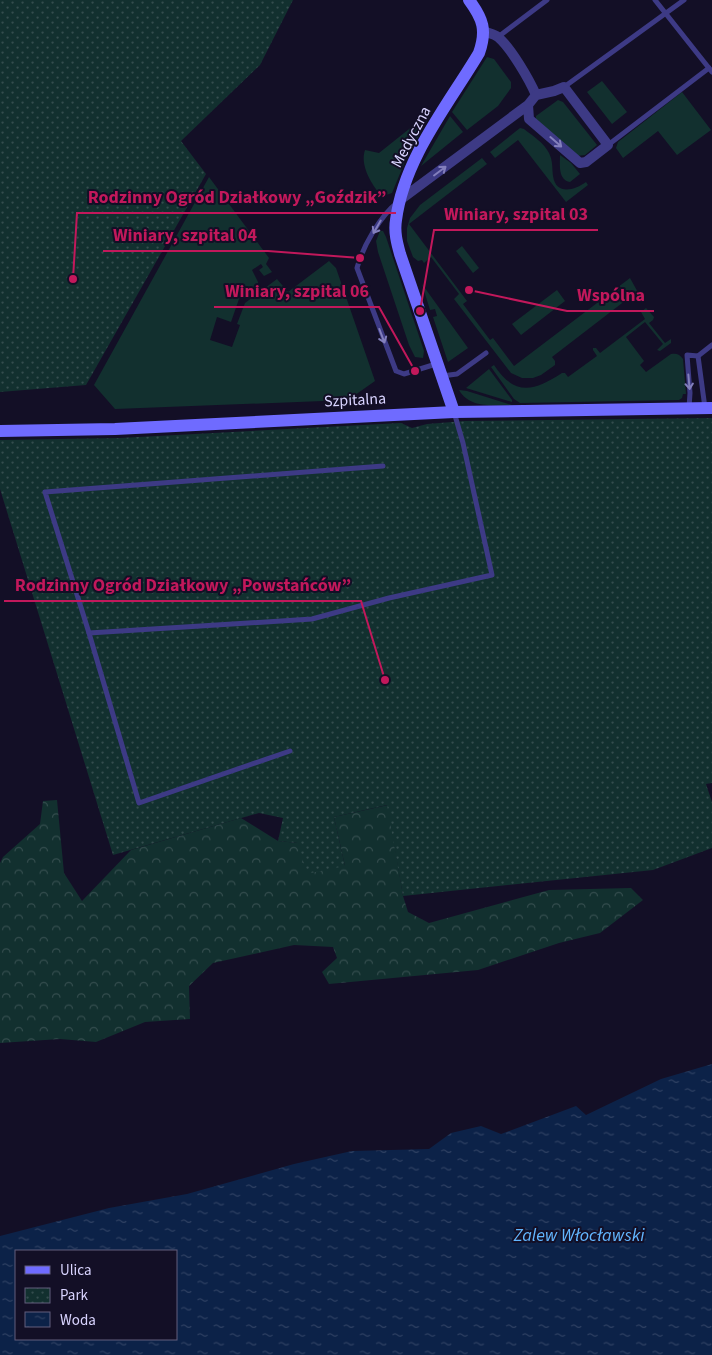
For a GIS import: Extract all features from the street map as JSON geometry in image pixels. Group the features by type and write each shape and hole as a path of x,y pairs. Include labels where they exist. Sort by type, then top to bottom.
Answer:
{"street":[{"path":"469,0 481,17 483,31 498,37 527,75 536,95"},
{"name":"Medyczna","path":"454,412 397,243 396,221 400,200 413,163 426,138 479,53 482,45 483,31"},
{"path":"400,200 528,106 536,95 554,92 564,87 608,145 586,162 580,163 529,119 528,106"},
{"name":"Szpitalna","path":"0,431 115,429 454,412 708,408"}],"lane":[{"path":"498,37 548,0"},
{"path":"608,145 710,70 655,0"},
{"path":"564,87 684,0"},
{"path":"400,200 388,210 379,223 360,258 357,268 396,371 404,374 437,364"},
{"path":"688,408 690,393 687,355 698,356 712,345"},
{"path":"441,376 457,374 486,353"},
{"path":"698,356 708,408"},
{"path":"89,633 312,618 492,574 454,412"},
{"path":"290,751 139,802 89,633 44,492 383,466"}],"green space":[{"path":"0,0 293,0 260,65 181,141 206,174 86,385 0,392"},
{"path":"487,57 494,59 511,82 511,88 498,106 467,130 452,112"},
{"path":"602,81 627,112 612,124 587,92"},
{"path":"682,92 711,130 677,155 658,131 623,158 616,148 618,142"},
{"path":"558,100 563,102 597,145 585,155 577,156 536,119 536,116"},
{"path":"433,110 406,159 392,193 386,195 379,193 372,184 365,167 365,150 379,153"},
{"path":"450,116 463,132 421,166"},
{"path":"520,128 535,137 547,149 551,159 553,176 558,187 566,190 586,182 588,185 566,202 518,140 495,158 490,152"},
{"path":"560,155 571,163 580,174 570,182 563,178 560,167"},
{"path":"482,158 487,164 409,224 467,301 463,304 490,340 493,338 514,366 630,278 640,296 636,302 630,297 552,357 555,365 533,378 522,378 511,373 454,299 459,294 431,257 424,263 422,260 418,261 413,257 407,241 407,228 410,218 420,205"},
{"path":"209,177 269,258 266,264 272,272 264,276 259,270 263,267 261,264 252,270 258,285 239,299 231,322 217,317 210,340 232,347 240,325 237,324 245,303 277,279 288,292 329,261 336,268 375,381 348,400 115,409 94,385"},
{"path":"380,231 383,231 386,237 424,351 423,358 415,357 409,345 378,252 376,241"},
{"path":"462,246 479,268 473,273 456,251"},
{"path":"422,284 468,348 448,362 433,317 437,316 435,309 430,310"},
{"path":"557,290 565,301 521,335 512,324"},
{"path":"646,308 654,317 649,323 665,343 671,339 671,343 660,351 657,350 663,344 645,322 626,337 644,361 640,365 646,372 671,354 678,354 682,357 686,394 683,394 679,400 520,403 514,399 491,367 494,365 510,382 525,388 543,384 562,373 565,373 568,377 597,356 593,348 596,348 600,353 645,319 641,312"},
{"path":"489,369 512,400 512,402 466,388"},
{"path":"459,390 512,405 483,405 469,400"},
{"path":"712,418 712,783 706,784 712,802 712,848 653,870 403,896 387,805 334,817 345,866 306,874 298,843 278,841 283,818 259,813 113,855 0,489 0,440 120,438 401,423 412,428 427,424 465,421"},
{"path":"57,800 64,873 82,901 131,850 241,818 278,841 298,843 345,866 334,817 388,805 403,896 408,912 429,923 549,890 631,888 643,900 600,933 559,943 478,970 329,984 322,972 337,958 333,947 294,945 213,963 189,986 190,1019 145,1022 96,1042 60,1039 0,1043 0,863 3,857 40,824 43,801"}],"water":[{"name":"Zalew Włocławski","path":"712,1064 712,1355 0,1355 0,1236 109,1208 187,1194 294,1164 352,1151 429,1149 451,1133 481,1126 501,1134 576,1106 586,1115 661,1079"}],"place":[{"name":"Winiary, szpital 04","path":"360,258"},
{"name":"Rodzinny Ogród Działkowy „Goździk”","path":"73,279"},
{"name":"Wspólna","path":"469,290"},
{"name":"Winiary, szpital 03","path":"420,311"},
{"name":"Winiary, szpital 06","path":"415,371"},
{"name":"Rodzinny Ogród Działkowy „Powstańców”","path":"385,680"}]}
